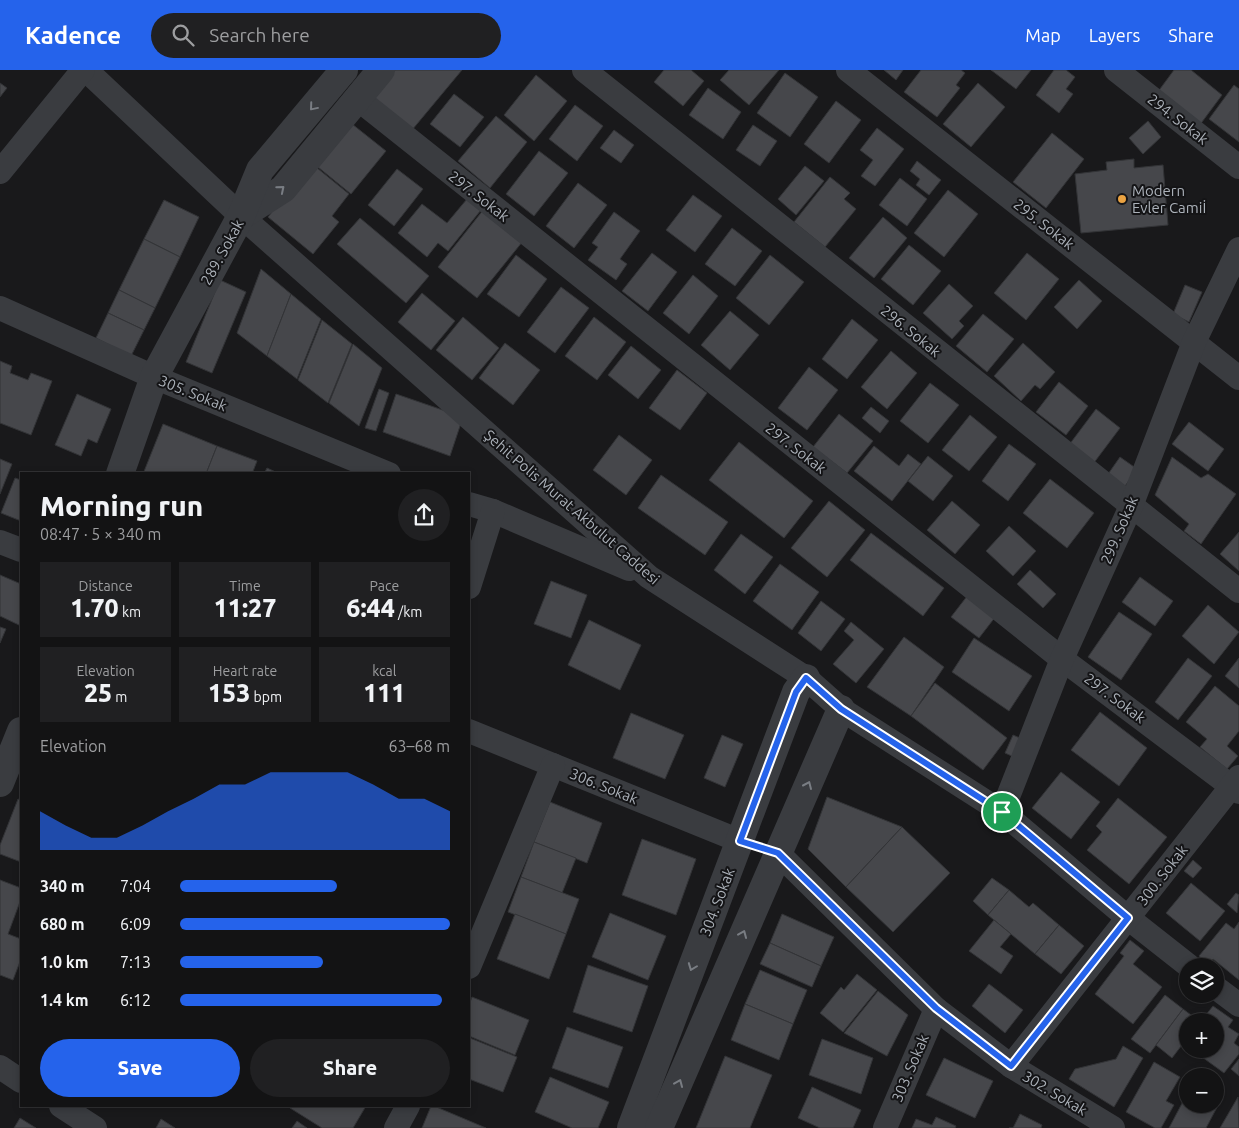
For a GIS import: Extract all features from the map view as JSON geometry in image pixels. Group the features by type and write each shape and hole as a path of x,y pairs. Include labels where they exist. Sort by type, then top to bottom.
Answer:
{"street":[{"path":"0,172 84,70"},
{"name":"Şehit Polis Murat Akbulut Caddesi","path":"84,70 241,216 649,577 806,678 841,709 1002,812 1128,918 1179,958"},
{"path":"241,216 260,170 344,70"},
{"name":"289. Sokak","path":"121,472 154,377 241,216 283,189 381,70"},
{"name":"296. Sokak","path":"584,70 1239,591"},
{"name":"295. Sokak","path":"848,70 1239,378"},
{"name":"294. Sokak","path":"1116,70 1239,167"},
{"name":"297. Sokak","path":"358,99 1062,659 1237,785"},
{"name":"299. Sokak","path":"1002,812 1062,659 1130,506 1194,342 1239,249"},
{"name":"305. Sokak","path":"0,308 154,377 384,472"},
{"path":"470,504 493,511 649,577"},
{"path":"470,584 493,511"},
{"path":"0,542 20,550"},
{"name":"304. Sokak","path":"631,1128 796,692 806,678"},
{"path":"659,1128 841,709"},
{"name":"306. Sokak","path":"470,731 740,841"},
{"path":"9,776 20,735"},
{"path":"472,951 552,765"},
{"name":"300. Sokak","path":"1011,1066 1128,918 1237,785"},
{"path":"740,841 778,853"},
{"name":"302. Sokak","path":"778,853 936,1008 1011,1066 1105,1126"},
{"path":"1224,994 1239,1006"},
{"name":"303. Sokak","path":"885,1128 936,1008"},
{"path":"0,1067 20,1080"},
{"path":"63,1107 95,1128"},
{"path":"396,1128 407,1107"}],"building":[{"path":"395,70 462,70 412,130 372,97"},
{"path":"664,70 691,70 704,81 683,106 654,82"},
{"path":"729,70 779,70 749,105 720,80"},
{"path":"884,70 903,70 896,80"},
{"path":"921,70 961,70 965,73 956,85 960,88 937,117 904,92"},
{"path":"991,70 1031,70 1016,89"},
{"path":"1054,70 1066,70 1075,77 1066,89 1073,94 1059,113 1036,95"},
{"path":"1174,70 1191,70 1222,95 1199,126 1157,93"},
{"path":"785,73 818,97 790,137 757,113"},
{"path":"536,75 567,101 534,141 504,115"},
{"path":"0,83 7,88 0,97"},
{"path":"978,83 1005,107 971,147 943,124"},
{"path":"1234,85 1239,89 1239,142 1209,119"},
{"path":"708,88 741,112 723,139 689,115"},
{"path":"454,94 484,117 460,147 430,124"},
{"path":"836,101 861,120 829,163 804,144"},
{"path":"575,105 603,126 577,161 549,139"},
{"path":"496,116 527,142 490,188 458,161"},
{"path":"347,120 386,151 351,194 313,163"},
{"path":"1148,121 1161,137 1143,154 1129,138"},
{"path":"753,125 777,141 760,166 736,150"},
{"path":"877,128 904,149 875,186 861,176 873,160 860,150"},
{"path":"614,130 634,145 621,163 600,148"},
{"path":"1052,133 1084,159 1046,208 1013,182"},
{"path":"539,151 568,173 534,216 506,194"},
{"name":"Modern Evler Camiİ","path":"1134,159 1134,168 1163,165 1168,225 1081,233 1075,174 1107,170 1106,162"},
{"path":"917,161 941,180 929,195 916,185 920,179 910,171"},
{"path":"311,163 349,194 332,216 339,222 313,254 268,217"},
{"path":"805,166 824,181 796,215 778,199"},
{"path":"397,169 423,189 394,226 368,205"},
{"path":"830,177 850,193 844,199 856,209 825,247 794,222"},
{"path":"900,178 927,199 907,226 879,205"},
{"path":"578,183 607,205 574,248 546,226"},
{"path":"948,190 978,214 944,257 914,233"},
{"path":"693,195 722,216 695,252 666,230"},
{"path":"467,199 481,210 448,251 438,243 427,257 398,233 422,204 447,223"},
{"path":"164,200 199,217 180,257 144,239"},
{"path":"484,209 523,241 477,298 438,267"},
{"path":"614,212 640,231 620,259 627,264 616,280 588,260 598,247 592,243"},
{"path":"883,217 907,238 874,278 849,258"},
{"path":"360,218 429,276 406,303 337,244"},
{"path":"732,228 762,251 735,286 705,264"},
{"path":"144,239 180,257 155,308 119,290"},
{"path":"909,245 941,271 913,305 881,279"},
{"path":"652,253 677,272 648,311 622,291"},
{"path":"1027,253 1059,279 1026,320 994,293"},
{"path":"516,255 547,279 519,317 487,294"},
{"path":"770,255 804,282 769,325 736,298"},
{"path":"261,269 291,294 267,356 237,333"},
{"path":"693,275 718,296 689,334 663,313"},
{"path":"220,280 246,292 212,373 186,362"},
{"path":"1079,280 1102,301 1077,329 1054,307"},
{"path":"949,284 973,306 959,321 964,326 952,339 923,313"},
{"path":"1185,285 1202,292 1189,322 1173,314"},
{"path":"561,287 589,308 555,353 527,332"},
{"path":"119,290 155,308 144,330 108,313"},
{"path":"422,293 455,321 431,350 398,322"},
{"path":"291,294 321,319 297,379 267,356"},
{"path":"730,311 759,335 730,370 701,345"},
{"path":"108,313 144,330 131,356 96,338"},
{"path":"983,314 1014,339 987,372 956,346"},
{"path":"463,317 499,348 472,380 436,350"},
{"path":"594,317 626,342 597,380 565,356"},
{"path":"852,319 878,340 847,379 822,359"},
{"path":"322,320 352,344 328,403 298,380"},
{"path":"505,343 540,370 513,405 479,378"},
{"path":"1023,343 1055,372 1040,389 1035,385 1021,401 994,376"},
{"path":"353,344 382,368 359,426 329,403"},
{"path":"631,346 661,370 638,399 608,375"},
{"path":"891,351 917,373 887,409 861,387"},
{"path":"0,361 12,366 10,373 28,380 31,373 52,381 31,435 0,423"},
{"path":"809,367 838,390 807,430 778,408"},
{"path":"677,370 707,393 680,430 649,408"},
{"path":"1059,382 1088,406 1066,435 1036,412"},
{"path":"930,383 959,405 928,443 900,421"},
{"path":"379,389 389,393 376,431 365,428"},
{"path":"77,394 111,409 97,443 88,439 81,456 55,445"},
{"path":"396,394 463,417 450,456 383,432"},
{"path":"871,407 889,421 880,433 862,418"},
{"path":"1096,409 1120,428 1093,464 1069,445"},
{"path":"839,414 873,441 847,473 813,447"},
{"path":"970,415 997,437 969,471 942,450"},
{"path":"1189,422 1224,449 1208,471 1172,444"},
{"path":"163,424 217,446 207,472 144,472"},
{"path":"619,435 652,460 626,495 593,470"},
{"path":"739,442 813,501 784,538 709,480"},
{"path":"1009,444 1036,464 1008,501 982,481"},
{"path":"217,446 257,461 253,472 207,472"},
{"path":"874,446 899,466 908,454 921,464 892,501 854,471"},
{"path":"928,456 953,476 933,501 908,481"},
{"path":"1120,457 1137,469 1123,489 1106,477"},
{"path":"1172,457 1201,478 1208,474 1236,494 1201,544 1184,531 1189,524 1155,495"},
{"path":"0,459 12,464 0,494"},
{"path":"267,468 276,472 265,472"},
{"path":"661,475 728,522 705,555 638,508"},
{"path":"15,478 20,480 20,521 1,513"},
{"path":"1050,479 1094,513 1067,548 1023,513"},
{"path":"829,501 865,530 827,577 791,548"},
{"path":"952,501 980,525 955,554 927,530"},
{"path":"1009,526 1036,551 1013,576 986,551"},
{"path":"1239,532 1239,571 1220,554"},
{"path":"871,533 944,588 923,616 850,560"},
{"path":"741,534 773,557 745,594 714,570"},
{"path":"780,564 819,592 792,630 753,601"},
{"path":"1030,570 1056,594 1043,608 1017,584"},
{"path":"0,575 20,584 20,626 0,616"},
{"path":"1140,577 1173,601 1155,626 1122,602"},
{"path":"551,581 587,595 571,638 534,624"},
{"path":"968,595 996,616 979,638 951,617"},
{"path":"821,601 845,619 821,651 798,633"},
{"path":"1208,605 1239,632 1214,664 1182,636"},
{"path":"1119,612 1152,634 1121,680 1088,657"},
{"path":"589,620 641,645 620,690 568,665"},
{"path":"851,622 884,649 856,683 833,664 854,640 844,631"},
{"path":"0,627 6,629 0,643"},
{"path":"904,637 944,667 911,716 867,687"},
{"path":"974,638 1032,676 1009,711 952,672"},
{"path":"1188,658 1212,676 1178,720 1155,702"},
{"path":"1239,658 1239,688 1225,676"},
{"path":"935,683 1007,738 983,770 911,716"},
{"path":"1215,686 1239,706 1239,731 1227,746 1238,756 1227,769 1200,747 1207,739 1186,722"},
{"path":"1100,712 1147,748 1119,786 1071,750"},
{"path":"631,713 684,735 665,779 613,758"},
{"path":"722,735 743,744 725,787 704,778"},
{"path":"1013,735 1022,739 1014,757 1005,753"},
{"path":"1061,772 1100,802 1071,839 1032,808"},
{"path":"827,797 902,827 846,887 808,849"},
{"path":"1118,798 1167,837 1129,884 1087,850 1102,832 1096,826"},
{"path":"18,799 20,800 20,862 0,854 0,845"},
{"path":"550,802 602,823 587,863 534,842"},
{"path":"902,827 950,873 893,932 846,887"},
{"path":"642,839 696,859 676,915 622,895"},
{"path":"534,842 576,858 562,893 521,877"},
{"path":"1193,860 1202,868 1193,878 1184,871"},
{"path":"521,877 579,899 566,934 508,912"},
{"path":"992,878 1009,890 988,915 973,901"},
{"path":"0,880 20,888 20,902 8,934 20,939 20,962 13,980 0,975"},
{"path":"1191,883 1225,911 1200,941 1166,913"},
{"path":"1009,890 1029,907 1033,903 1059,925 1035,954 988,915"},
{"path":"1236,893 1239,895 1237,913 1227,904"},
{"path":"610,913 666,936 648,980 592,957"},
{"path":"515,914 566,934 549,979 497,959"},
{"path":"782,914 834,937 821,966 770,943"},
{"path":"994,920 1011,934 1000,947 1013,956 1001,974 969,951"},
{"path":"1239,922 1239,980 1224,968 1224,958 1201,958 1199,956 1226,923 1234,929"},
{"path":"1059,925 1084,946 1061,974 1035,954"},
{"path":"1130,940 1144,951 1133,964 1162,987 1133,1024 1095,994 1124,956 1120,953"},
{"path":"770,943 821,966 812,987 760,964"},
{"path":"588,965 648,986 632,1032 573,1012"},
{"path":"760,970 807,990 793,1024 745,1004"},
{"path":"857,974 877,990 843,1032 820,1013 841,987 844,990"},
{"path":"989,984 1023,1010 1005,1033 972,1006"},
{"path":"878,991 908,1015 887,1056 844,1033"},
{"path":"1165,995 1183,1009 1150,1053 1131,1039"},
{"path":"472,997 529,1020 515,1055 470,1036 470,1002"},
{"path":"745,1004 793,1024 779,1060 731,1040"},
{"path":"1213,1006 1223,1013 1207,1013"},
{"path":"1183,1009 1188,1013 1180,1013"},
{"path":"1179,1014 1179,1049 1172,1058 1156,1045"},
{"path":"1224,1014 1233,1020 1228,1027 1239,1034 1234,1043 1239,1047 1239,1054 1224,1073 1224,1068 1217,1068 1203,1058 1224,1058"},
{"path":"567,1027 623,1047 608,1088 552,1068"},
{"path":"470,1038 517,1057 503,1092 470,1079"},
{"path":"822,1039 873,1058 861,1094 809,1075"},
{"path":"1123,1046 1143,1058 1114,1107 1069,1079 1075,1069 1116,1059"},
{"path":"725,1056 772,1075 750,1128 696,1128"},
{"path":"944,1058 993,1081 975,1118 926,1095"},
{"path":"1239,1059 1239,1076 1231,1069"},
{"path":"1154,1062 1179,1076 1166,1101 1174,1105 1161,1128 1155,1128 1126,1112"},
{"path":"550,1077 609,1102 598,1128 572,1128 535,1112"},
{"path":"812,1087 861,1110 853,1128 820,1128 798,1118"},
{"path":"1238,1097 1239,1128 1220,1128"},
{"path":"365,1107 353,1128 322,1128 290,1108"},
{"path":"431,1107 436,1107 486,1128 422,1128"},
{"path":"1179,1109 1179,1113 1214,1113 1206,1128 1169,1128"},
{"path":"1020,1114 1042,1125 1041,1128 1013,1128"},
{"path":"936,1117 956,1126 955,1128 912,1128 916,1119 932,1125"},
{"path":"20,1118 36,1128 14,1128"},
{"path":"161,1119 175,1128 156,1128"},
{"path":"297,1121 307,1128 292,1128"}],"place":[{"name":"Modern Evler Camiİ","path":"1122,199"}],"route":[{"path":"806,678 841,709 1002,812 1128,918 1011,1066 936,1008 778,853 740,841 796,692 806,678"}]}
